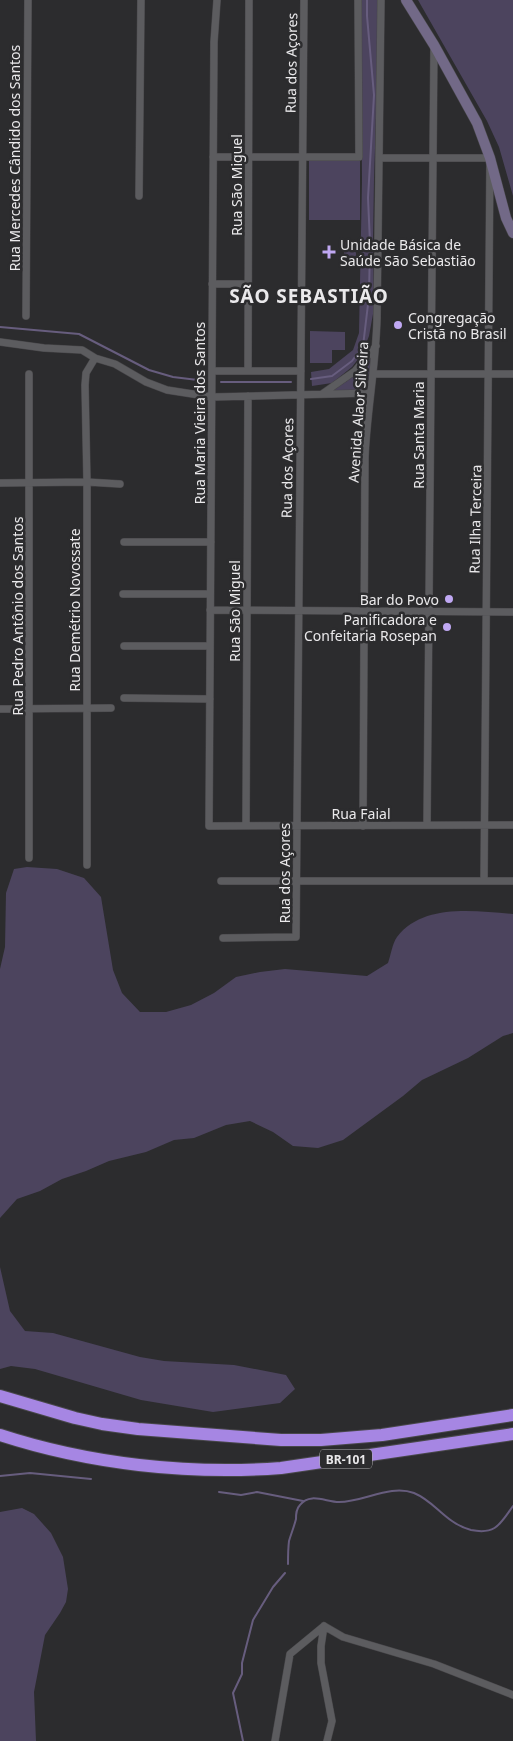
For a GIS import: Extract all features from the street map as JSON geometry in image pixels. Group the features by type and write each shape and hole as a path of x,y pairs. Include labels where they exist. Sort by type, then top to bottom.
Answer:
{"highway":[{"name":"BR-101","path":"0,1396 102,1424 138,1429 280,1440 321,1440 382,1435 513,1415"},
{"name":"BR-101","path":"0,1436 38,1447 136,1464 247,1470 281,1468 513,1434"}],"street":[{"name":"Rua Mercedes Cândido dos Santos","path":"26,316 28,0"},
{"path":"139,196 142,0"},
{"name":"Rua Maria Vieira dos Santos","path":"209,826 214,42 217,0"},
{"name":"Rua São Miguel","path":"248,371 249,0"},
{"name":"Rua dos Açores","path":"223,938 296,937 304,0"},
{"path":"213,157 359,157 358,0"},
{"name":"Avenida Alaor Silveira","path":"363,826 365,457 376,346 381,0"},
{"path":"406,0 434,45 477,124 490,158 506,218 513,233"},
{"name":"Rua Santa Maria","path":"427,826 434,45"},
{"path":"380,158 490,158"},
{"name":"Rua Ilha Terceira","path":"484,880 490,158"},
{"path":"212,284 248,284"},
{"path":"0,342 44,348 82,350 95,358 114,364 146,382 167,390 212,397 370,393"},
{"path":"322,395 355,371 376,346"},
{"name":"Rua Demétrio Novossate","path":"87,865 87,482 85,385 86,373 95,358"},
{"path":"212,371 301,371"},
{"name":"Rua Pedro Antônio dos Santos","path":"29,374 29,858"},
{"path":"373,374 513,374"},
{"name":"Rua São Miguel","path":"246,826 248,396"},
{"path":"0,483 87,482 120,484"},
{"path":"124,542 211,542"},
{"path":"124,594 210,594"},
{"path":"210,610 513,612"},
{"path":"124,646 210,646"},
{"path":"124,698 210,699"},
{"path":"0,709 111,708"},
{"name":"Rua Faial","path":"209,826 513,826"},
{"path":"221,881 513,881"},
{"path":"324,1626 342,1637 434,1664 513,1695"},
{"path":"275,1741 290,1654 324,1626"},
{"path":"324,1626 321,1646 322,1663 332,1721 327,1741"}],"shaded area":[{"path":"361,0 377,0 373,314 369,336 362,354 352,367 332,383 312,386 311,372 329,369 353,350 359,333 362,182"},
{"path":"418,0 513,0 513,196 499,147 487,121"},
{"path":"309,160 360,161 360,220 309,220"},
{"path":"344,242 356,242 356,266 344,266"},
{"path":"310,331 345,332 345,350 332,350 332,363 310,363"},
{"path":"371,359 369,391 334,391 334,389 359,371 367,360"},
{"path":"27,867 57,869 84,878 101,897 113,970 122,993 140,1012 166,1012 191,1005 214,993 236,977 260,972 285,969 367,976 388,963 397,937 408,926 421,919 435,914 466,911 513,914 513,1033 503,1036 468,1058 422,1080 343,1140 318,1148 293,1146 273,1132 250,1121 226,1125 194,1138 174,1140 146,1152 109,1161 62,1179 40,1191 17,1199 0,1218 0,969 5,947 6,893 14,869"},
{"path":"0,1267 10,1311 25,1331 53,1333 140,1357 164,1361 234,1365 286,1375 295,1389 280,1403 213,1412 141,1400 35,1369 11,1366 0,1369"},
{"path":"22,1508 34,1514 51,1533 63,1557 68,1589 66,1602 45,1635 34,1692 36,1741 0,1741 0,1512"}],"waterway":[{"path":"311,379 332,376 352,361 363,346 369,296 370,243 368,198 374,95 367,0"},
{"path":"0,327 79,334 149,370 173,377 206,381"},
{"path":"221,382 291,382"},
{"path":"0,1476 30,1473 91,1479"},
{"path":"288,1564 289,1541 296,1513 304,1501 308,1499 339,1502 386,1492 405,1491 422,1497 454,1523 479,1531 486,1531 496,1527 513,1506"},
{"path":"219,1492 241,1495 257,1492 303,1501"},
{"path":"243,1741 233,1693 242,1674 242,1663 253,1620 273,1587 285,1573"}],"place":[{"name":"Unidade Básica de Saúde São Sebastião","path":"329,252"},
{"name":"Congregação Cristã no Brasil","path":"398,325"},
{"name":"Bar do Povo","path":"449,599"},
{"name":"Panificadora e Confeitaria Rosepan","path":"447,627"}],"district":[{"name":"SÃO SEBASTIÃO","path":"309,296"}]}
